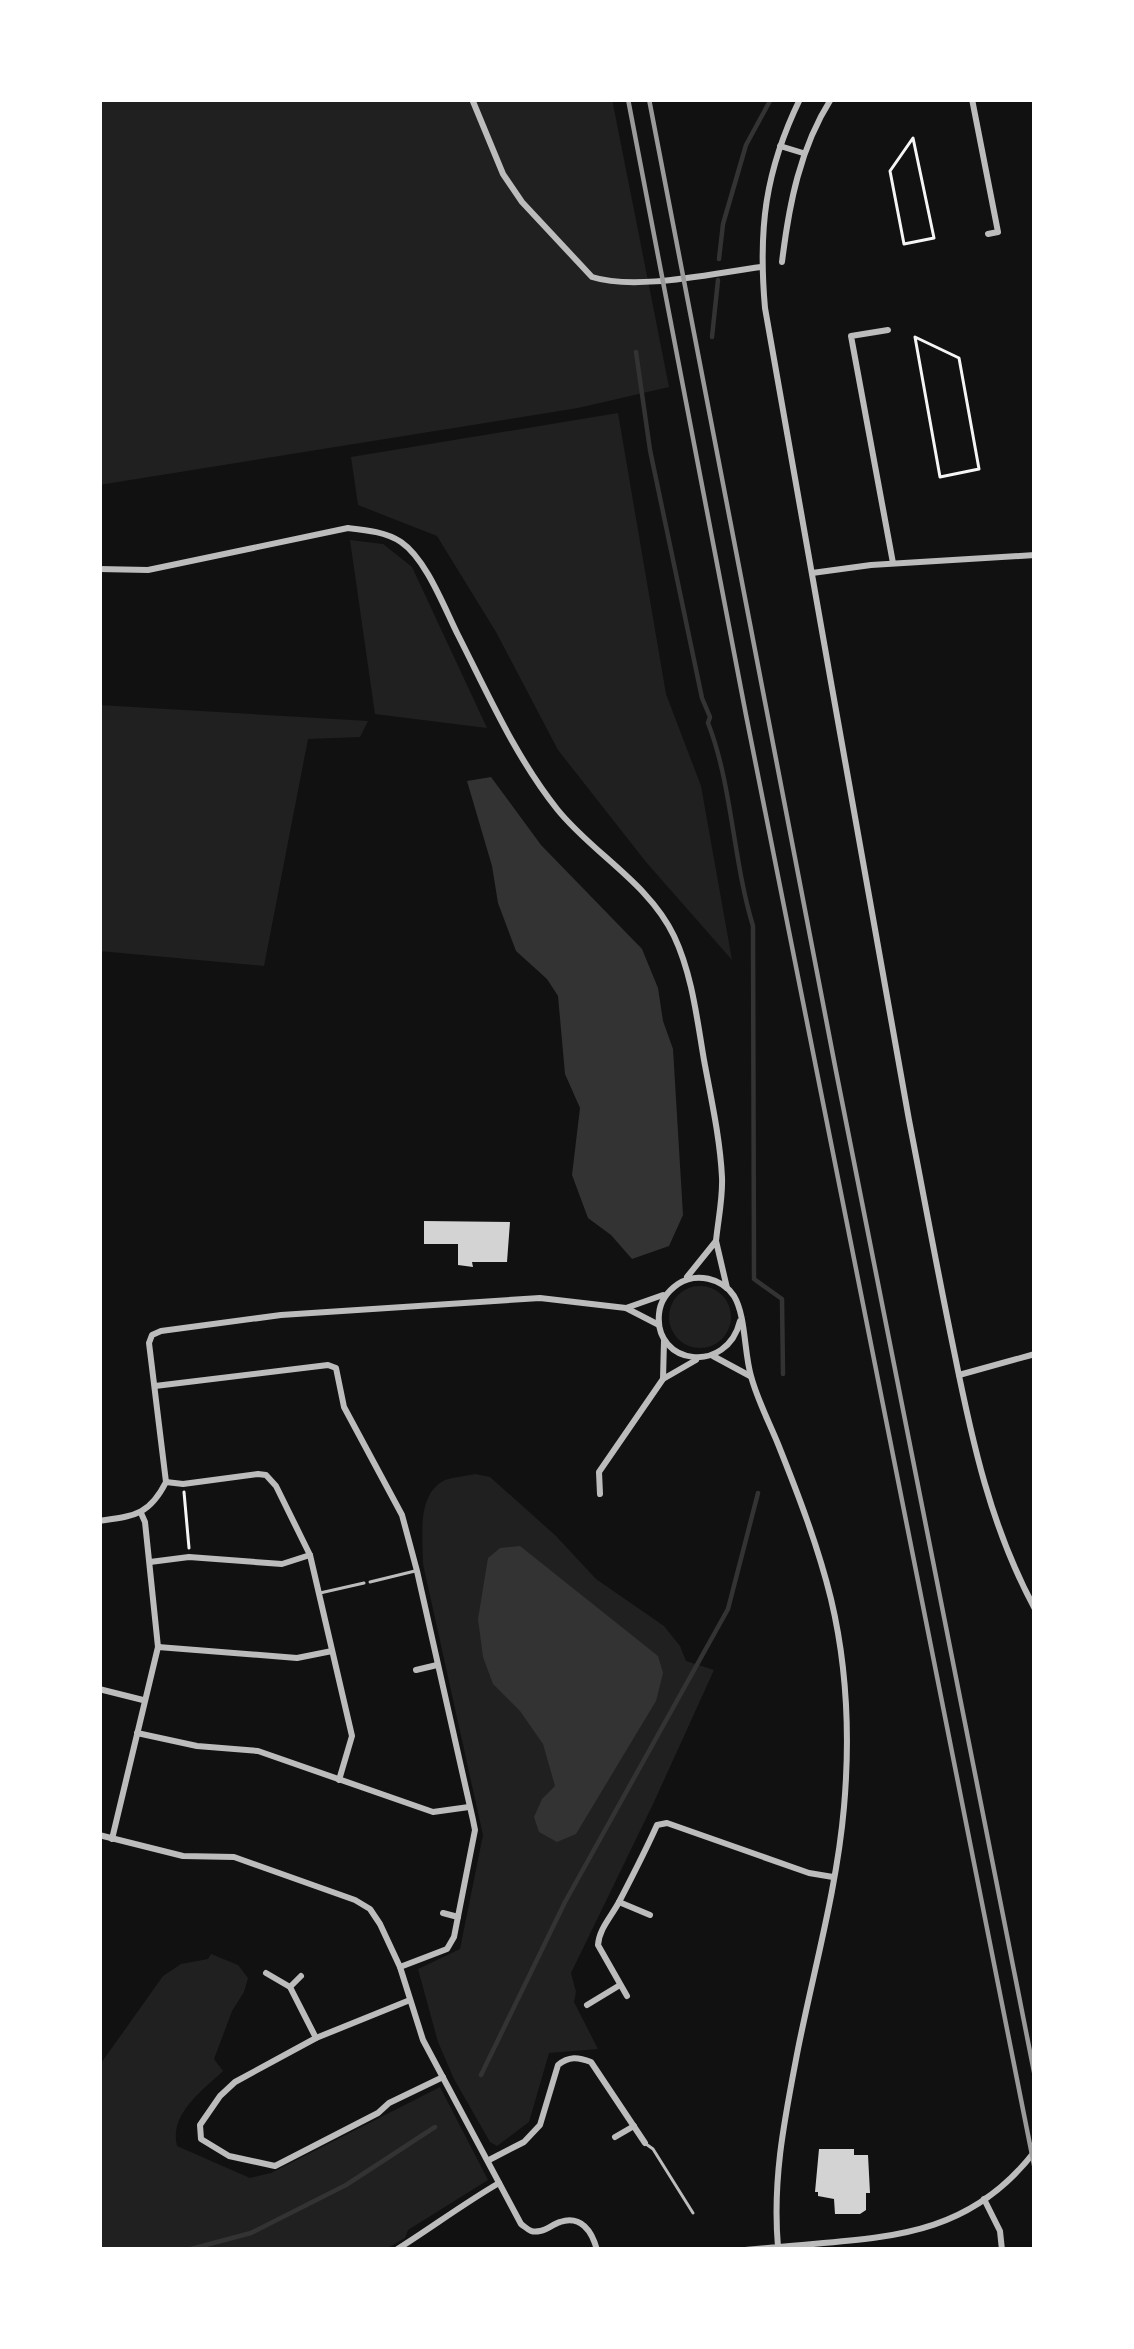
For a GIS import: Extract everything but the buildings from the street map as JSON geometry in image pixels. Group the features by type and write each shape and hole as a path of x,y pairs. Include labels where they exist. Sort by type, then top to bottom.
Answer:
{"street":[{"path":"472,99 503,174 522,202 592,277 643,282 761,267"},
{"path":"800,99 780,146 763,212 765,308 846,775 971,1438 991,1507 1035,1609"},
{"path":"782,262 803,153 831,99"},
{"path":"972,99 998,232 988,234"},
{"path":"780,146 803,153"},
{"path":"888,330 851,336 893,563"},
{"path":"99,569 148,570 348,528 398,540 428,576 536,780 560,812 653,903 673,934 694,1002 716,1121 723,1181 716,1240 727,1288 739,1309 751,1376 811,1532 831,1600 843,1669 844,1809 776,2176 779,2249"},
{"path":"812,573 1035,555"},
{"path":"626,1308 667,1294 685,1280 716,1240"},
{"path":"685,1280 707,1278 727,1288"},
{"path":"667,1294 659,1325 664,1338 686,1356 713,1356 732,1342 740,1321"},
{"path":"99,1521 141,1513 166,1482 149,1343 152,1336 172,1329 281,1315 540,1298 626,1308 659,1325"},
{"path":"663,1379 664,1338"},
{"path":"959,1376 1035,1354"},
{"path":"713,1356 751,1376"},
{"path":"600,1494 599,1472 663,1379 699,1358"},
{"path":"154,1386 328,1365 336,1368 344,1406 402,1515 475,1830 454,1937 447,1949 400,1967"},
{"path":"166,1482 266,1475 276,1486 310,1555 352,1736 339,1780"},
{"path":"112,1839 158,1647 141,1513"},
{"path":"150,1562 189,1557 282,1564 310,1555"},
{"path":"158,1647 297,1658 332,1651"},
{"path":"416,1670 437,1665"},
{"path":"99,1689 143,1700"},
{"path":"137,1733 197,1746 258,1751 433,1811 469,1807"},
{"path":"627,1996 597,1938 657,1825 667,1823 809,1873 833,1877"},
{"path":"99,1835 183,1856 234,1857 370,1909 400,1967 423,2040 524,2227 540,2231 567,2219 577,2221 586,2227 597,2250"},
{"path":"619,1902 650,1915"},
{"path":"443,1913 458,1917"},
{"path":"266,1972 290,1987 316,2038"},
{"path":"290,1987 301,1976"},
{"path":"586,2006 620,1985"},
{"path":"410,2000 316,2038 235,2082 200,2125 201,2139 229,2156 275,2167 443,2077"},
{"path":"489,2160 524,2142 540,2125 558,2065 565,2059 591,2062 645,2143"},
{"path":"616,2137 634,2126"},
{"path":"745,2250 923,2230 984,2199 1035,2151"},
{"path":"396,2250 499,2183"},
{"path":"984,2199 1000,2231 1002,2250"}],"lane":[{"path":"319,1593 417,1571"},
{"path":"645,2143 693,2213"}],"path":[{"path":"913,138 934,238 904,244 890,171 913,138"},
{"path":"915,337 959,358 979,469 940,477 915,337"},
{"path":"183,1484 189,1557"}],"shaded area":[{"path":"99,99 612,99 669,387 578,408 99,485"},
{"path":"618,413 666,694 701,786 732,960 646,862 558,750 496,632 437,536 358,505 351,457"},
{"path":"350,540 383,544 412,567 487,728 375,714"},
{"path":"99,705 368,721 360,737 308,739 264,966 99,951"},
{"path":"491,777 541,845 642,949 658,988 673,1049 683,1215 669,1246 632,1259 588,1218 572,1175 580,1108 565,1074 558,996 516,951 498,903 467,781"},
{"path":"700,1286 722,1295 731,1317 722,1339 700,1348 678,1339 669,1317 678,1295"},
{"path":"475,1474 490,1477 596,1579 664,1626 686,1661 714,1670 571,1973 574,2002 598,2049 549,2053 529,2122 497,2146 490,2142 454,2079 438,2042 418,1969 460,1949 483,1835 422,1542 429,1495 445,1480"},
{"path":"520,1546 658,1656 663,1673 656,1701 576,1834 557,1842 539,1832 534,1817 555,1786 543,1744 493,1684 483,1657 478,1619 488,1558 500,1548"},
{"path":"211,1954 238,1965 248,1978 214,2059 223,2071 183,2113 177,2146 250,2178 271,2173 440,2087 488,2180 384,2250 99,2250 99,2066 163,1976"}],"waterway":[{"path":"719,259 723,224 746,145 771,99"},
{"path":"712,337 718,280"},
{"path":"636,352 650,450 753,926 754,1279 782,1299 783,1374"},
{"path":"481,2075 565,1902 728,1609 758,1493"},
{"path":"187,2250 251,2233 346,2185 435,2127"}],"railway":[{"path":"628,99 1035,2170"},
{"path":"649,99 1035,2077"}]}
